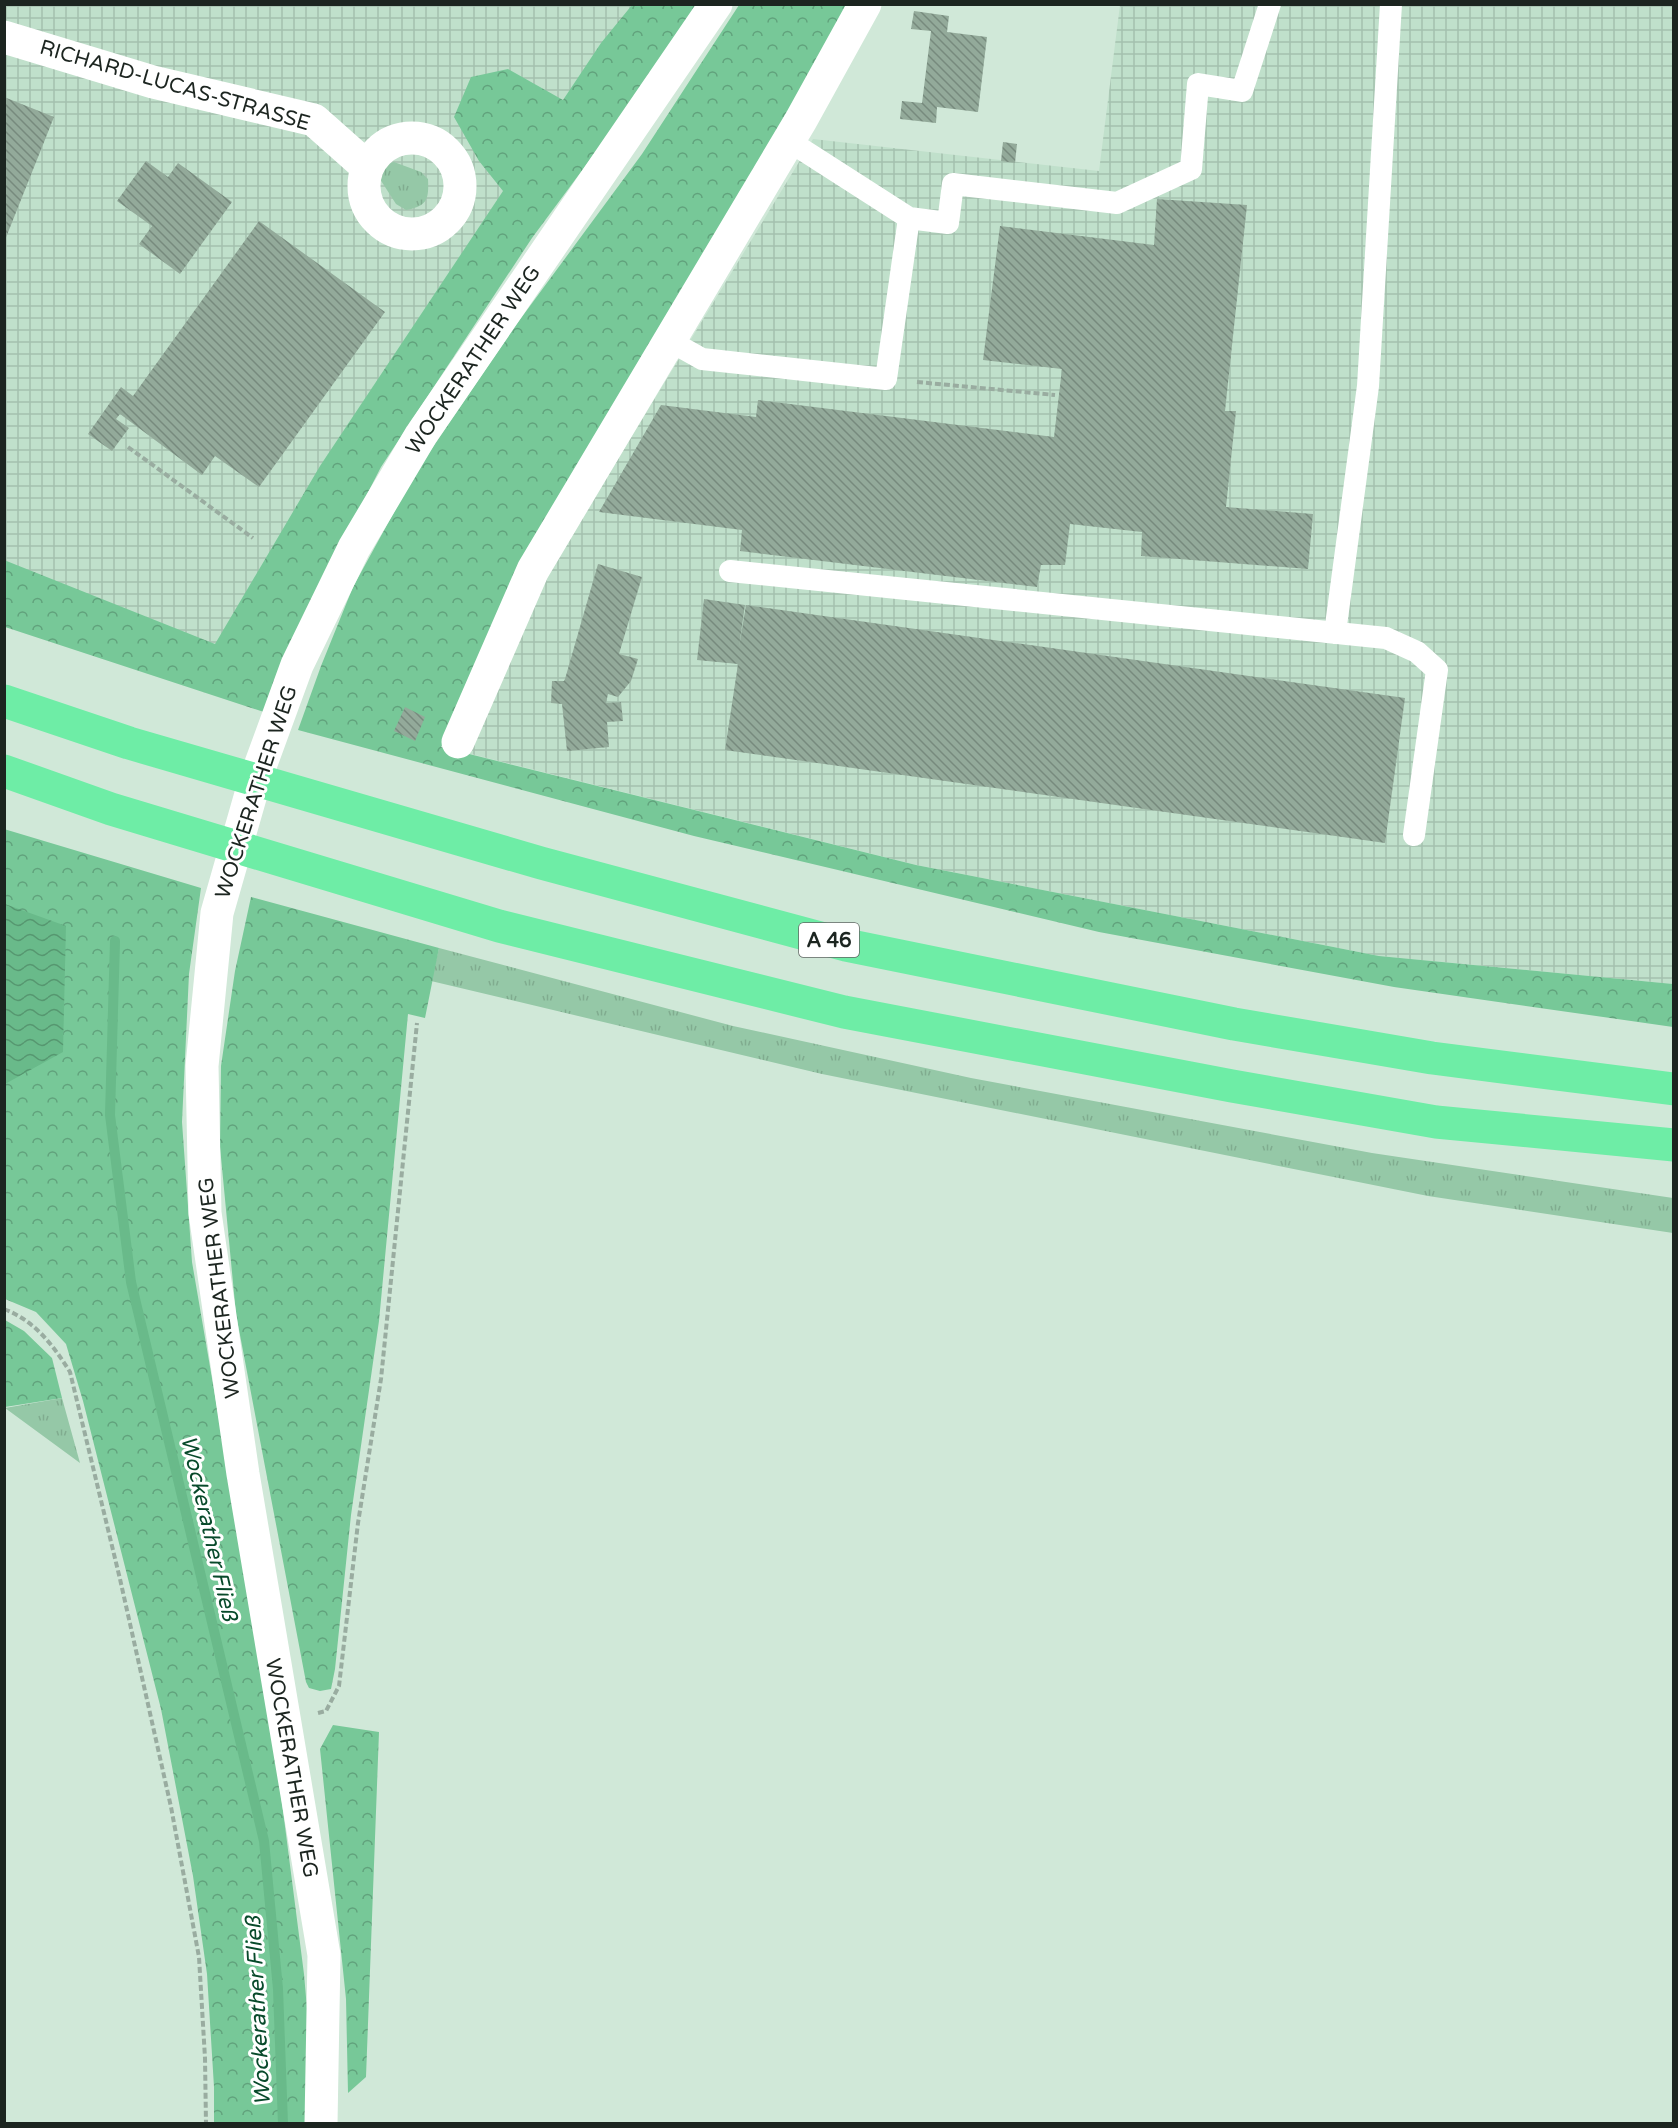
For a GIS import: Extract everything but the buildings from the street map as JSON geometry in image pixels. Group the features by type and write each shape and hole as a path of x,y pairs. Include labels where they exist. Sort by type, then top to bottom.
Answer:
{"highway":[{"name":"A 46","path":"4,701 129,743 541,863 846,945 1246,1026 1432,1058 1674,1089"},
{"path":"4,771 111,809 499,926 844,1012 1221,1084 1436,1122 1674,1145"}],"street":[{"name":"WOCKERATHER WEG","path":"321,2124 324,1955 243,1474 205,1213 202,1066 217,913 255,780 297,665 354,548 421,435 716,4"},
{"path":"458,742 533,570 789,141 865,4"},
{"name":"RICHARD-LUCAS-STRASSE","path":"4,37 153,82 314,120 367,167"}],"lane":[{"path":"789,141 909,218 948,224 953,184 1117,203 1191,170 1198,84 1242,91 1270,4"},
{"path":"1335,633 1368,386 1390,4"},
{"path":"670,341 702,359 886,379 909,218"},
{"path":"730,571 1386,638 1417,652 1437,669 1414,835"}],"path":[{"path":"886,379 1055,395"},
{"path":"128,447 253,538"},
{"path":"284,1722 326,1711 339,1686 358,1522 381,1379 417,1023"},
{"path":"4,1309 21,1315 54,1346 70,1372 161,1761 199,1957 206,2124"}],"shaded area":[{"path":"4,5 642,5 195,682 5,606"},
{"path":"1120,5 1673,5 1673,984 1379,956 916,865 467,753 546,577 813,139 1099,171"}],"green space":[{"path":"632,5 702,5 689,26 532,238 381,467 338,551 267,713 5,627 4,560 215,644 320,466 503,191 479,161 454,117 471,77 508,69 563,100 601,43"},
{"path":"739,5 848,5 441,747 916,865 1379,956 1673,984 1673,1027 1394,987 1099,932 694,836 298,730 353,587 416,472 513,329 642,154"},
{"path":"394,162 421,172 428,179 427,197 422,204 406,210 396,204 378,176 386,164"},
{"path":"4,829 201,888 189,974 182,1122 192,1262 273,1733 304,1974 311,2055 307,2123 214,2123 207,1974 193,1876 161,1709 83,1401 66,1344 36,1312 5,1299"},
{"path":"251,897 439,948 425,1018 408,1014 379,1321 351,1515 335,1669 331,1689 320,1691 309,1688 306,1682 236,1314 220,1147 221,1066 235,971"},
{"path":"439,948 733,1026 971,1078 1372,1153 1673,1198 1673,1233 1428,1196 822,1074 431,981"},
{"path":"5,1320 24,1331 52,1358 62,1398 5,1407"},
{"path":"62,1398 80,1463 5,1408"},
{"path":"333,1725 379,1732 366,2077 348,2093 346,1999 320,1749"}],"water":[{"path":"5,904 66,926 63,1052 5,1084"}],"waterway":[{"name":"Wockerather Fließ","path":"115,941 110,1115 131,1282 264,1841 278,1989 283,2124"}]}
